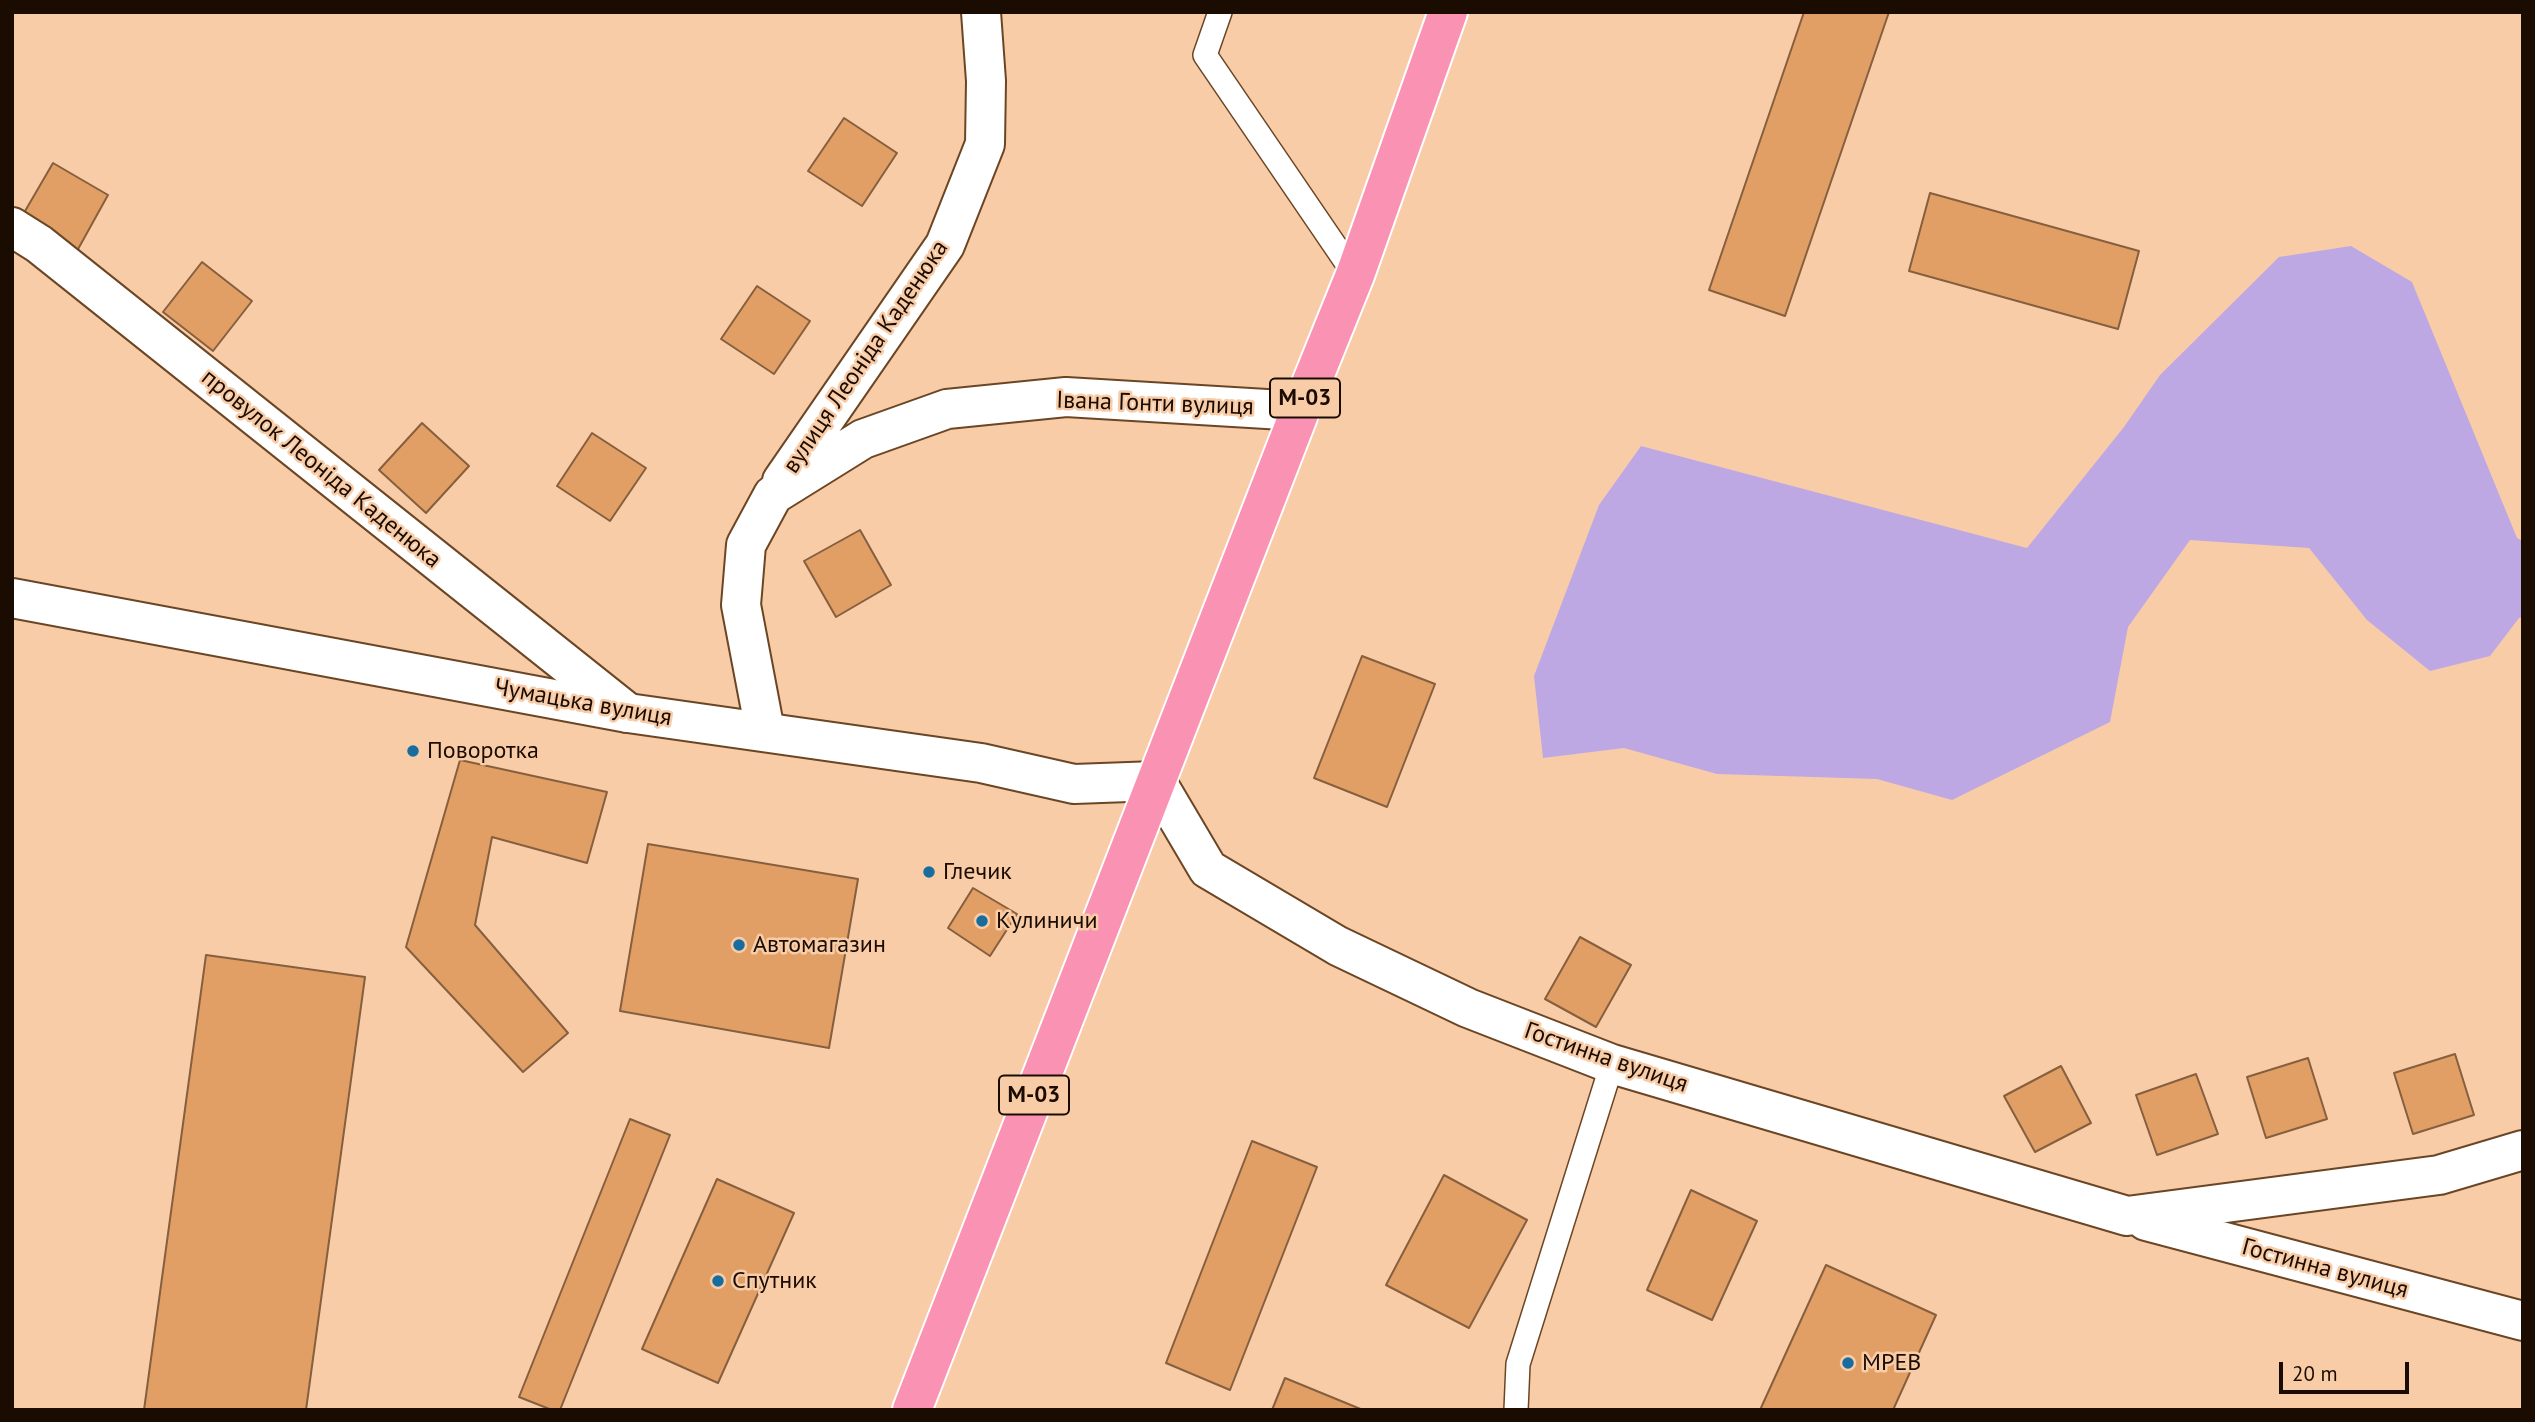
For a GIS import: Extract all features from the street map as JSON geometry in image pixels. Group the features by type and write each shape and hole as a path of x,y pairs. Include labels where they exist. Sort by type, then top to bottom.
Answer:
{"highway":[{"name":"М-03","path":"912,1410 1355,275 1448,12"}],"street":[{"name":"вулиця Леоніда Каденюка","path":"773,495 945,245 985,144 986,81 981,12"},
{"name":"провулок Леоніда Каденюка","path":"12,227 39,244 628,713"},
{"name":"Івана Гонти вулиця","path":"773,495 863,439 947,409 1066,397 1300,411"},
{"path":"765,731 741,605 747,545 773,495"},
{"name":"Чумацька вулиця","path":"12,598 628,713 981,763 1074,784 1156,781"},
{"name":"Гостинна вулиця","path":"1156,781 1208,869 1338,946 1468,1008 1612,1064 2127,1216 2523,1321"},
{"name":"Гостинна вулиця","path":"2127,1216 2439,1175 2523,1150"}],"lane":[{"path":"1220,12 1205,55 1355,275"},
{"path":"1516,1410 1518,1364 1612,1064"}],"shaded area":[{"path":"2351,246 2412,282 2517,538 2523,541 2523,617 2519,618 2490,656 2430,671 2367,620 2309,548 2190,540 2128,627 2110,722 1952,800 1877,779 1717,774 1624,748 1543,758 1534,676 1599,505 1641,446 2027,548 2124,427 2160,375 2279,257"}],"building":[{"path":"1804,12 1889,12 1785,316 1709,290"},
{"path":"844,118 897,153 862,206 808,171"},
{"path":"53,163 108,195 77,251 21,218"},
{"path":"1930,193 2139,251 2118,329 1909,271"},
{"path":"202,262 252,301 213,351 163,312"},
{"path":"757,286 810,321 774,374 721,339"},
{"path":"422,423 469,466 426,513 379,470"},
{"path":"592,433 646,468 610,521 557,486"},
{"path":"860,530 891,585 836,617 804,561"},
{"path":"1362,656 1435,684 1387,807 1314,778"},
{"path":"460,760 607,792 587,863 492,837 475,925 568,1033 523,1072 406,947"},
{"name":"Автомагазин","path":"648,844 858,879 829,1048 620,1011"},
{"name":"Кулиничи","path":"973,888 1017,914 990,956 948,928"},
{"path":"1580,937 1631,965 1596,1027 1545,999"},
{"path":"206,955 365,977 306,1410 144,1410"},
{"path":"2455,1054 2474,1115 2413,1134 2394,1073"},
{"path":"2308,1058 2327,1119 2266,1138 2247,1077"},
{"path":"2061,1066 2091,1123 2035,1152 2004,1096"},
{"path":"2196,1074 2218,1134 2157,1155 2136,1095"},
{"path":"630,1119 670,1135 560,1410 552,1410 519,1397"},
{"path":"1252,1141 1317,1167 1230,1390 1166,1363"},
{"path":"1444,1175 1527,1220 1469,1328 1386,1285"},
{"name":"Спутник","path":"717,1179 794,1213 718,1383 642,1349"},
{"path":"1691,1190 1757,1221 1712,1320 1647,1290"},
{"name":"МРЕВ","path":"1826,1265 1936,1315 1893,1410 1760,1410"},
{"path":"1285,1378 1363,1410 1272,1410"}],"place":[{"name":"Поворотка","path":"413,751"},
{"name":"Глечик","path":"929,872"},
{"name":"Кулиничи","path":"982,921"},
{"name":"Автомагазин","path":"739,945"},
{"name":"Спутник","path":"718,1281"},
{"name":"МРЕВ","path":"1848,1363"}]}
